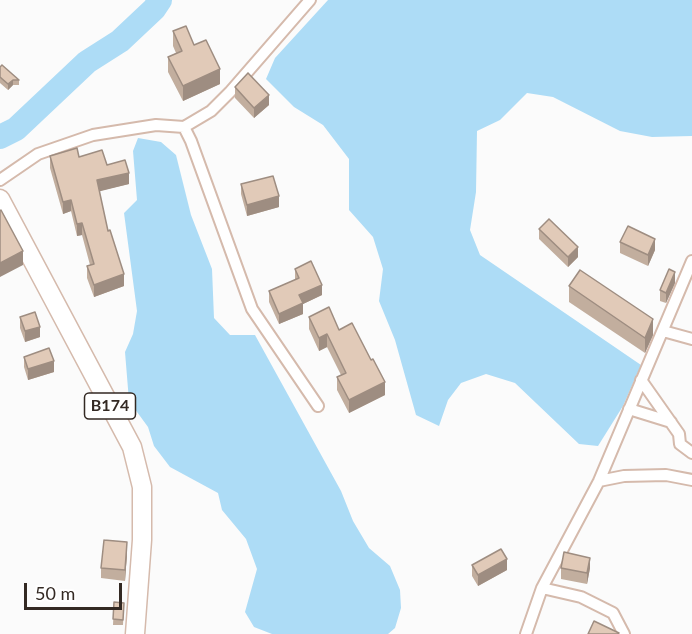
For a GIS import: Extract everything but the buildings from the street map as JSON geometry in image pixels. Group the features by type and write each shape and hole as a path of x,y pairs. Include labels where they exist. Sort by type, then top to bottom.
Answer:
{"main road":[{"name":"B174","path":"0,199 132,447 142,487 142,540 135,634"}],"street":[{"path":"0,180 38,154 93,135 156,125 184,127 211,111 231,92 310,0"},
{"path":"184,127 252,309 318,406"},
{"path":"526,634 542,588 598,481 692,261"},
{"path":"663,331 692,339"},
{"path":"641,380 680,434 680,444 692,453"},
{"path":"629,409 671,422"},
{"path":"598,481 634,476 666,476 692,480"},
{"path":"542,588 581,597 614,613 624,634"}],"water":[{"path":"328,0 692,0 692,136 652,137 620,131 553,97 527,93 500,120 477,131 476,192 470,230 480,255 641,365 623,406 598,446 579,444 515,383 486,374 461,383 448,400 439,426 416,415 395,340 379,301 383,269 373,237 349,210 349,159 323,125 294,107 266,79 275,58"},
{"path":"138,138 161,142 176,155 191,215 212,269 214,318 230,335 255,335 341,491 353,521 369,548 390,566 400,590 401,608 395,628 388,634 272,634 254,627 245,612 257,569 246,539 222,510 218,493 170,467 154,446 148,427 129,401 125,352 133,334 137,311 124,213 137,200 133,151"}],"waterway":[{"path":"0,137 16,129 87,62 120,41 154,9 160,0"}]}
